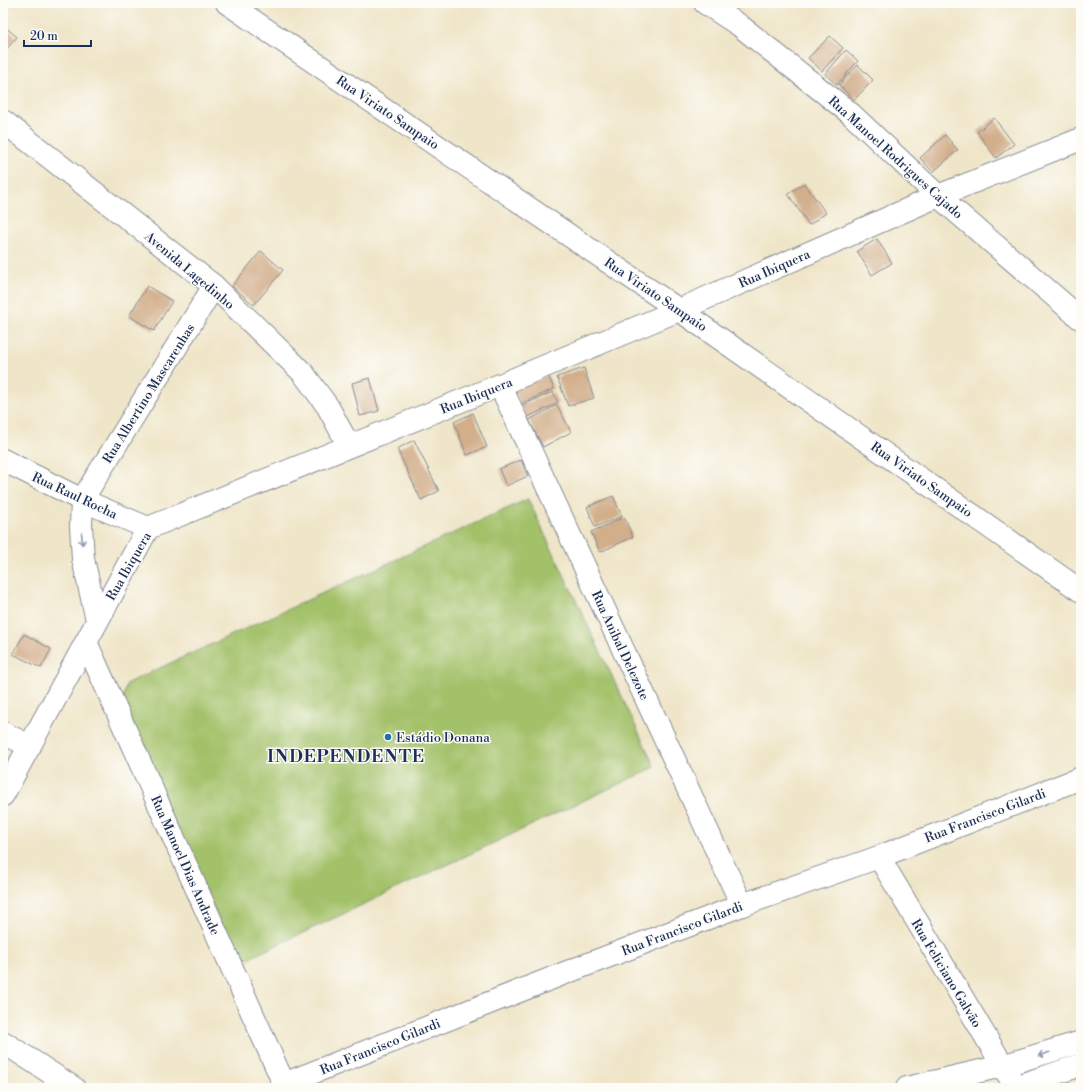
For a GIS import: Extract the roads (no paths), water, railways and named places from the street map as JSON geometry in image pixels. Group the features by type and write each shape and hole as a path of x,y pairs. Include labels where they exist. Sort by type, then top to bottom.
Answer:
{"street":[{"name":"Rua Viriato Sampaio","path":"227,3 679,310 1081,591"},
{"name":"Rua Manoel Rodrigues Cajado","path":"705,3 739,26 851,114 938,196 1081,319"},
{"name":"Avenida Lagedinho","path":"3,121 214,286 303,373 328,407 349,446"},
{"name":"Rua Ibiquera","path":"3,795 148,528 500,385 679,310 938,196 1081,139"},
{"name":"Rua Albertino Mascarenhas","path":"82,500 214,286"},
{"name":"Rua Anibal Delezote","path":"500,385 742,905"},
{"name":"Rua Raul Rocha","path":"3,460 82,500 148,528"},
{"path":"82,500 81,526 83,559 97,620"},
{"name":"Rua Manoel Dias Andrade","path":"86,642 284,1086"},
{"path":"3,733 30,746"},
{"name":"Rua Francisco Gilardi","path":"284,1086 565,973 742,905 879,857 1081,778"},
{"name":"Rua Feliciano Galvão","path":"879,857 1014,1088"},
{"path":"3,1042 74,1088"},
{"path":"907,1088 1002,1066 1081,1042"},
{"path":"1014,1088 1081,1065"}],"place":[{"name":"Estádio Donana","path":"388,737"}],"district":[{"name":"INDEPENDENTE","path":"346,756"}]}
